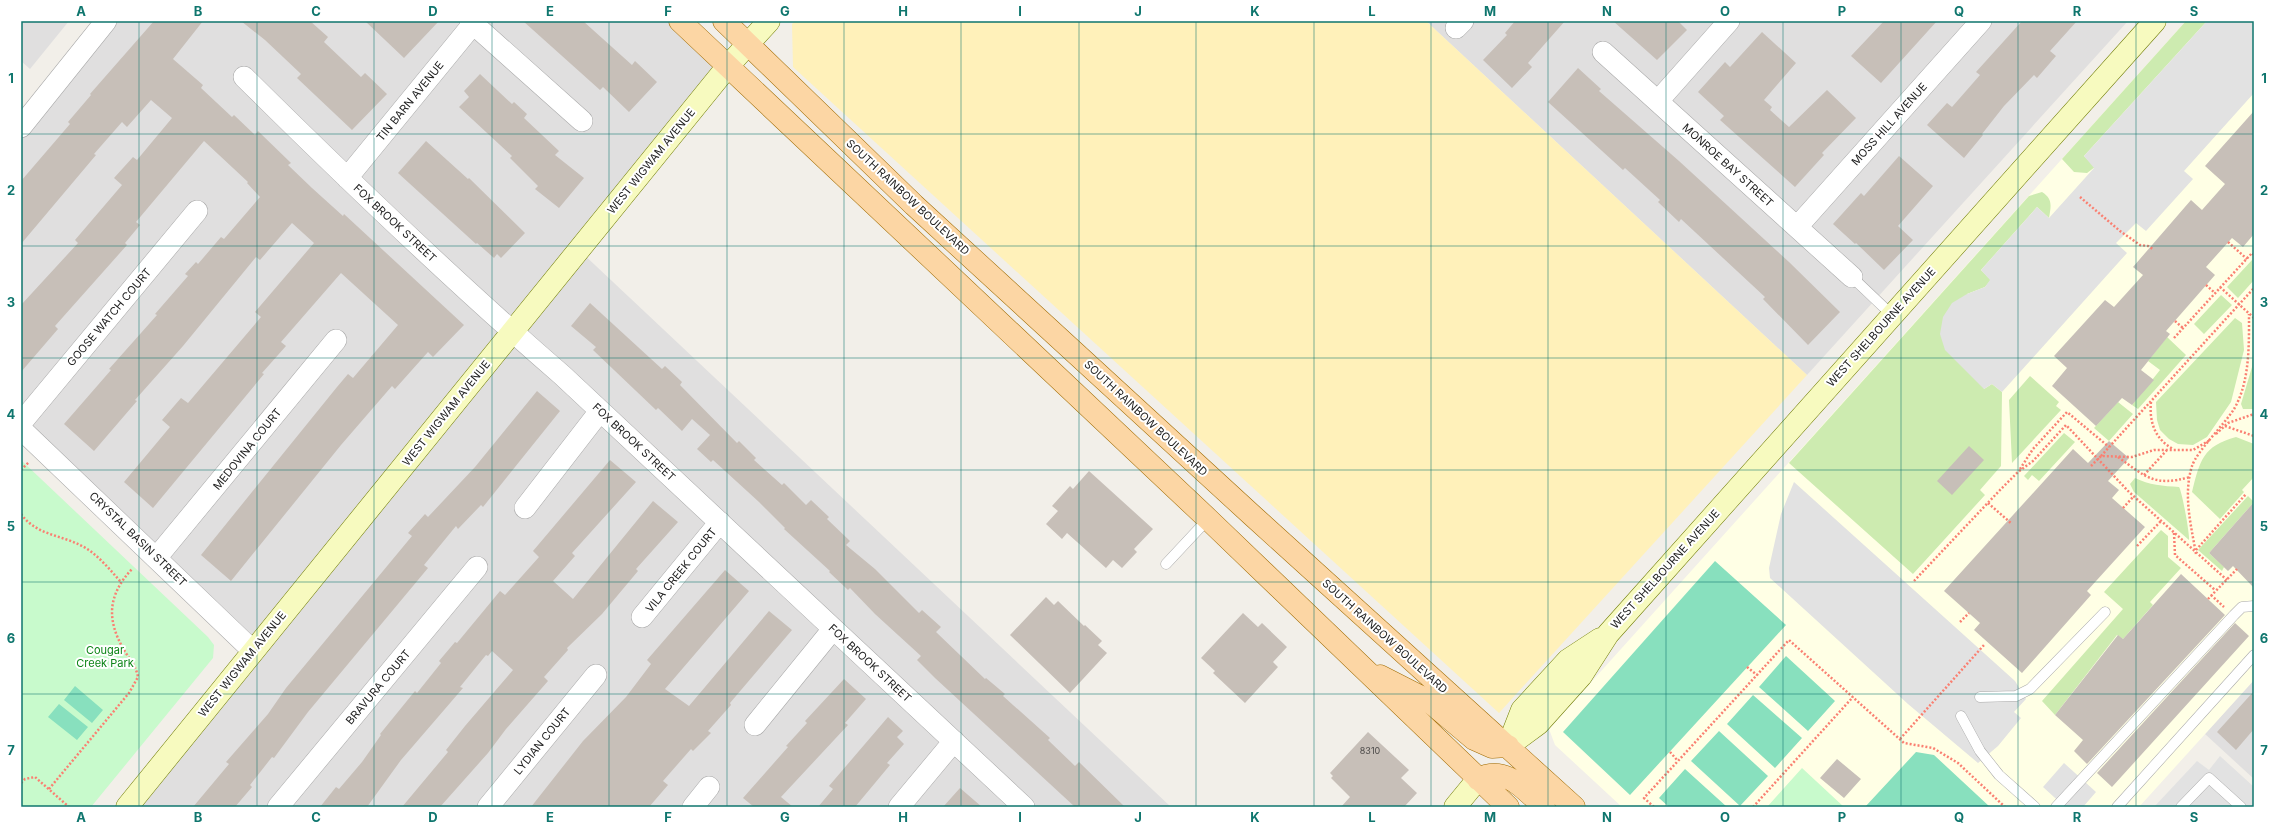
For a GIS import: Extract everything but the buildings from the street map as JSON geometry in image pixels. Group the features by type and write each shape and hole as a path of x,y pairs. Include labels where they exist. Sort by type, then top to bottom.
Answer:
{"main road":[{"path":"680,21 1208,519 1508,807"},
{"name":"SOUTH RAINBOW BOULEVARD","path":"724,21 910,200 1254,517 1574,807"},
{"path":"986,310 1046,342 1090,383 1094,385 1109,384"},
{"path":"1112,429 1127,429 1139,432 1150,439 1183,468 1254,517"},
{"path":"1361,667 1429,701 1466,733 1484,745 1492,747 1508,746"},
{"path":"1478,779 1488,774 1498,774 1512,779 1544,807"}],"street":[{"name":"WEST WIGWAM AVENUE","path":"127,807 728,66 769,21"},
{"path":"1658,101 1729,21"},
{"name":"MOSS HILL AVENUE","path":"1797,227 1981,21"},
{"name":"WEST SHELBOURNE AVENUE","path":"1508,746 1534,728 1581,676 1608,634 2155,21"},
{"path":"21,127 99,23"},
{"path":"472,23 582,121"},
{"name":"TIN BARN AVENUE","path":"347,178 472,23"},
{"name":"MONROE BAY STREET","path":"1604,52 1852,277"},
{"name":"FOX BROOK STREET","path":"244,77 347,178 512,332 720,522 1024,807"},
{"name":"GOOSE WATCH COURT","path":"21,423 197,211"},
{"name":"MEDOVINA COURT","path":"157,557 336,340"},
{"path":"525,508 600,411"},
{"name":"CRYSTAL BASIN STREET","path":"21,429 157,557 253,651"},
{"name":"VILA CREEK COURT","path":"642,618 720,522"},
{"name":"BRAVURA COURT","path":"278,807 477,567"},
{"path":"755,725 833,629"},
{"name":"LYDIAN COURT","path":"488,807 596,675"},
{"path":"899,807 954,741"},
{"path":"1455,807 1478,779"},
{"path":"693,807 709,787"}],"lane":[{"path":"1852,277 1892,315"},
{"path":"1166,564 1208,519"},
{"path":"2056,807 2234,615 2242,607 2254,606"},
{"path":"1980,697 2016,696 2030,689 2105,612"},
{"path":"2117,807 2254,655"},
{"path":"1961,716 1980,751 1999,775 2035,807"},
{"path":"2182,807 2209,778 2241,807"}],"path":[{"path":"2080,196 2120,231 2140,245 2148,246 2153,249"},
{"path":"2228,242 2246,259"},
{"path":"2174,338 2246,259 2252,253 2254,255"},
{"path":"2206,285 2215,293"},
{"path":"2220,287 2254,318"},
{"path":"2090,466 2254,288"},
{"path":"2196,554 2187,491 2192,464 2234,409 2244,382 2248,351 2249,314"},
{"path":"2175,321 2183,328"},
{"path":"2152,400 2150,414 2154,430 2163,443 2174,450"},
{"path":"2018,472 2033,448 2067,412 2109,447"},
{"path":"2099,457 2132,457 2154,450 2193,450 2211,439 2225,426 2240,417 2254,414"},
{"path":"1914,581 2018,472 2033,461 2066,426 2079,441 2099,457 2134,497 2196,554 2227,580"},
{"path":"2225,426 2254,436"},
{"path":"2144,476 2167,450"},
{"path":"2118,456 2144,476 2156,480 2172,482 2190,477"},
{"path":"2196,550 2246,494"},
{"path":"2123,508 2134,497"},
{"path":"1988,503 2012,524"},
{"path":"21,514 51,536 80,545 98,556 121,582"},
{"path":"2137,546 2161,521"},
{"path":"2174,533 2175,555 2215,590"},
{"path":"49,789 129,693 138,677 133,662 115,634 111,615 114,593 132,569"},
{"path":"2208,599 2236,569"},
{"path":"2211,595 2226,608"},
{"path":"1960,622 1969,613"},
{"path":"1654,807 1644,798 1789,640 1904,743 1933,748 1958,763 2005,807"},
{"path":"1900,739 1984,645"},
{"path":"1748,667 1757,675"},
{"path":"1753,807 1853,697"},
{"path":"1670,752 1678,761"},
{"path":"21,780 35,777 69,807"},
{"path":"21,783 25,779"}],"shaded area":[{"path":"21,21 69,21 30,69 21,61"},
{"path":"106,21 680,21 728,66 579,250 1171,807 127,807 253,651 21,432 21,127"},
{"path":"1426,21 2128,21 1807,375"},
{"path":"2186,21 2254,21 2254,680 2139,807 1622,807 1555,745 1549,729"},
{"path":"2207,21 2254,21 2254,93 2184,171 2193,179 2146,231 2136,223 2116,243 2127,253 2002,392 1992,384 1984,389 1945,350 1940,334 1943,317 1952,303 1967,294 1985,287 1990,280 1981,270 2037,207 2049,218 2094,168 2084,156"},
{"path":"1794,482 2015,681 2026,699 2014,712 2021,718 1998,746 1978,763 1908,704 1770,578 1769,568 1781,514"},
{"path":"2254,680 2254,779 2205,734"},
{"path":"2220,756 2254,787 2254,807 2154,807 2197,761 2209,770"},
{"path":"2064,763 2096,792 2083,807 2065,807 2043,787"}],"green space":[{"path":"2186,21 2207,21 2084,156 2095,167 2087,173 2074,172 2062,159"},
{"path":"2042,192 2050,200 2051,206 2049,218 2037,207 1981,270 1991,280 1985,287 1967,294 1984,389 1992,384 2002,392 2001,466 1980,490 1985,495 1913,574 1789,463 2029,196"},
{"path":"2252,260 2254,280 2238,298 2227,287"},
{"path":"2221,295 2232,305 2204,334 2194,324"},
{"path":"2235,318 2242,323 2244,350 2231,402 2207,437 2193,445 2178,444 2169,439 2160,430 2157,420 2156,402"},
{"path":"2167,337 2186,355 2138,409 2132,405 2160,370 2148,361"},
{"path":"2254,341 2254,409 2243,409 2241,404 2252,367"},
{"path":"2030,376 2059,402 2056,406 2061,410 2012,463 2009,400"},
{"path":"2118,402 2133,414 2109,441 2094,428"},
{"path":"2064,433 2075,442 2039,481 2032,475 2028,480 2024,476"},
{"path":"2236,437 2254,444 2254,477 2242,490 2244,492 2220,519 2192,492 2198,471 2205,456 2216,445"},
{"name":"Cougar Creek Park","path":"21,460 208,637 214,645 213,658 91,807 21,807"},
{"path":"2135,478 2151,484 2179,487 2186,513 2189,540 2134,492 2130,484"},
{"path":"2248,496 2254,502 2209,553 2224,567 2222,571 2198,550"},
{"path":"2161,530 2168,536 2168,557 2181,568 2150,602 2153,605 2123,639 2117,635 2055,715 2042,701 2123,609 2104,592"},
{"path":"1715,561 1786,625 1630,795 1563,732"},
{"path":"1786,656 1835,701 1808,731 1759,687"},
{"path":"75,686 103,710 92,723 64,700"},
{"path":"1753,695 1802,738 1775,768 1727,724"},
{"path":"59,704 88,727 77,740 48,717"},
{"path":"1719,731 1768,776 1740,806 1691,761"},
{"path":"1916,752 1934,755 1990,807 1865,807"},
{"path":"1802,768 1844,807 1767,807"},
{"path":"1685,769 1727,807 1669,807 1659,798"}],"sand":[{"path":"795,21 1426,21 1807,375 1499,713 793,67 792,24"}]}
